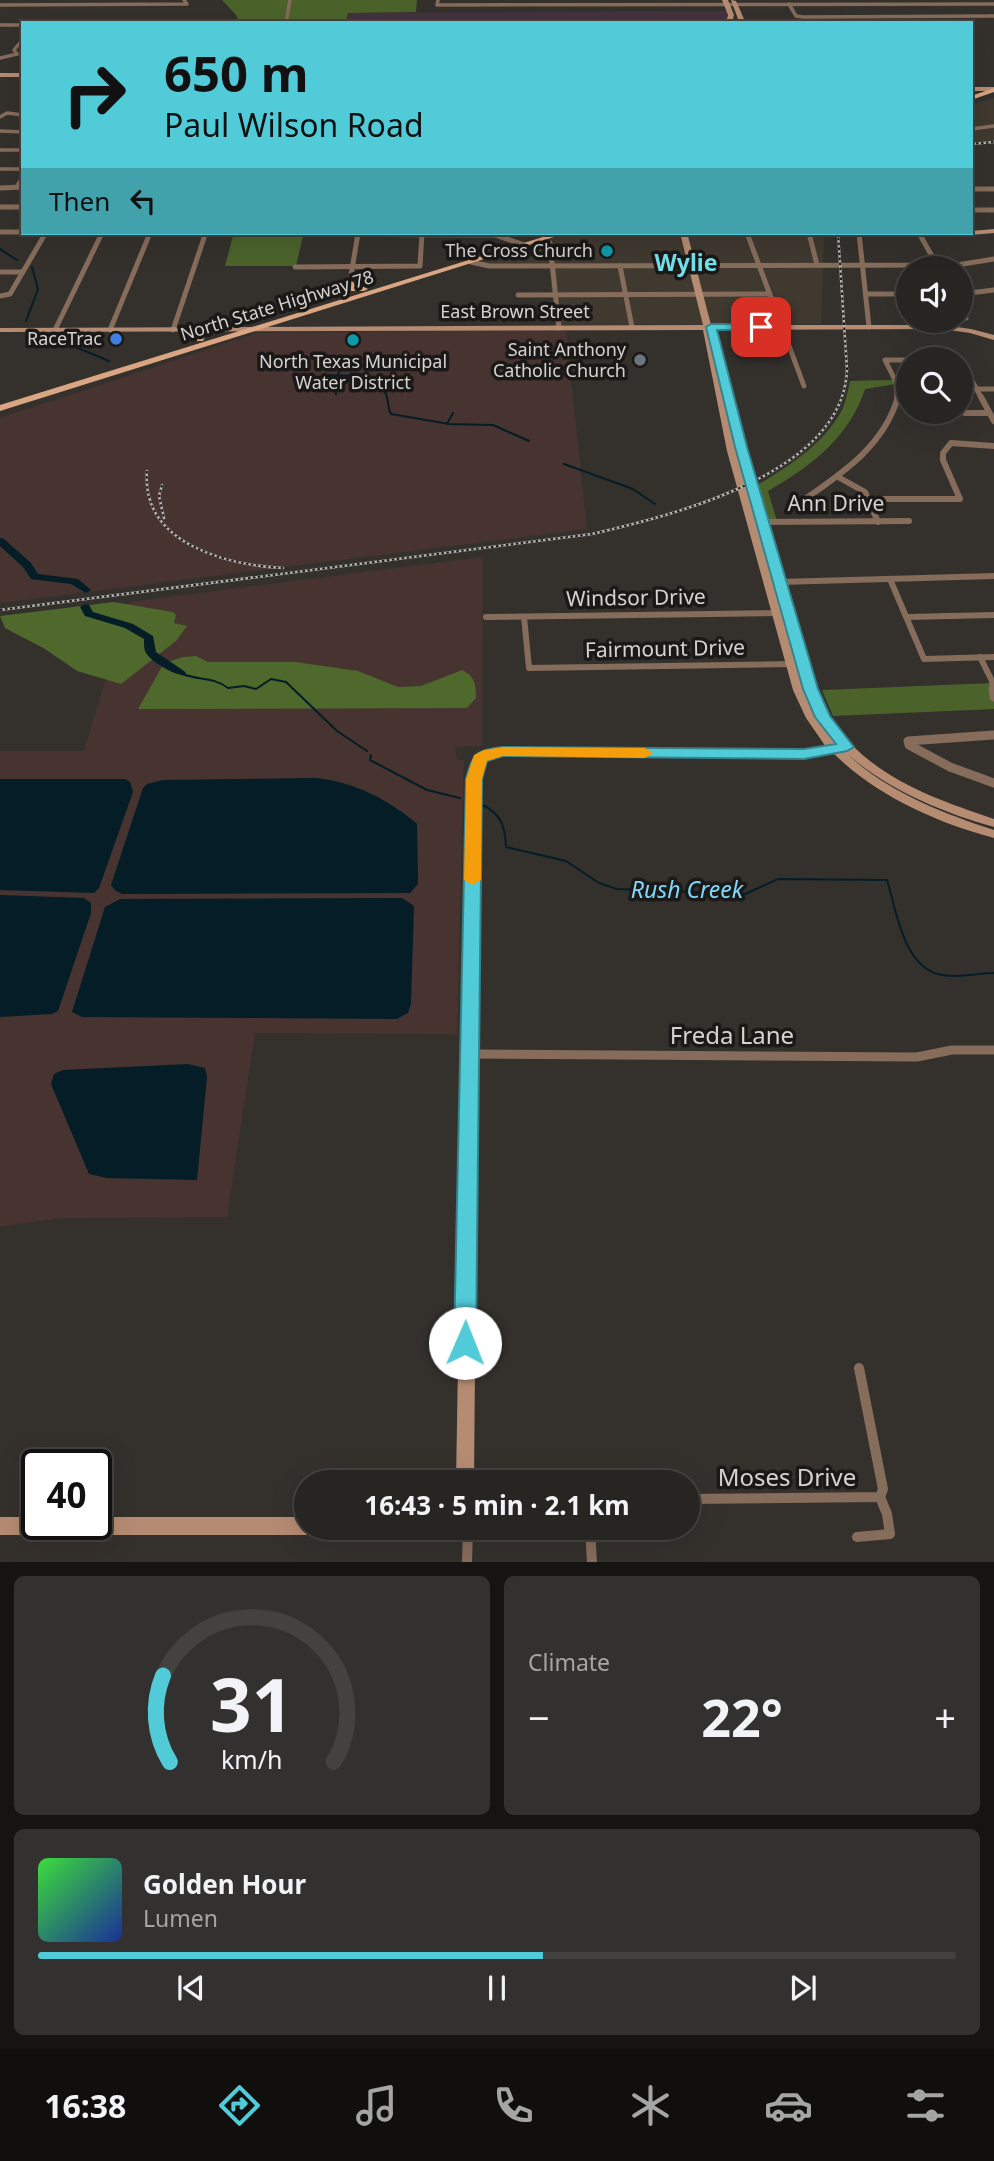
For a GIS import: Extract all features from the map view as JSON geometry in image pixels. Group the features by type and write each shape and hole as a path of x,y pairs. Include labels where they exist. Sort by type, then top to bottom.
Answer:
{"main road":[{"path":"726,2 731,15 730,21"},
{"path":"734,2 740,21"},
{"path":"973,88 993,90"},
{"path":"973,99 993,90"},
{"name":"North State Highway 78","path":"291,322 471,262 542,235"},
{"name":"North State Highway 78","path":"0,408 247,328 349,289 364,289 555,235"},
{"path":"684,235 779,584 782,613"},
{"name":"East Brown Street","path":"174,328 231,330 291,322 320,329"},
{"path":"708,326 957,328 994,338"},
{"path":"708,326 727,432 797,664 803,702 818,729 897,795 950,819 994,834"},
{"name":"East Brown Street","path":"0,328 320,329"},
{"path":"195,330 203,333 200,339"},
{"name":"North State Highway 78","path":"0,400 231,330"},
{"path":"841,748 905,789 994,823"},
{"path":"0,1525 294,1526"}],"street":[{"path":"0,5 187,4 184,0"},
{"path":"286,21 290,0"},
{"path":"687,0 689,5"},
{"path":"918,2 941,17"},
{"path":"438,3 994,4"},
{"path":"789,4 799,17 994,16"},
{"path":"0,25 21,25"},
{"path":"20,55 14,50 21,41"},
{"path":"0,58 20,55"},
{"path":"0,74 21,74"},
{"path":"0,117 7,113 21,115"},
{"path":"973,129 994,126"},
{"path":"0,131 21,132"},
{"path":"0,150 20,150"},
{"path":"0,169 21,169"},
{"path":"0,188 20,187"},
{"path":"973,189 994,190"},
{"path":"0,207 21,207"},
{"path":"973,210 994,210"},
{"path":"973,233 994,231"},
{"path":"0,232 21,232"},
{"path":"0,296 10,294 43,235"},
{"path":"56,328 102,235"},
{"path":"111,328 150,235"},
{"path":"174,328 205,235"},
{"path":"349,289 358,235"},
{"path":"295,267 420,266 422,235"},
{"path":"495,235 521,243"},
{"path":"748,235 804,386"},
{"path":"810,235 817,265"},
{"path":"859,235 869,327"},
{"path":"920,235 931,256"},
{"path":"550,243 559,328"},
{"path":"973,263 994,259"},
{"path":"471,262 484,266 896,266"},
{"path":"620,265 632,327"},
{"path":"0,272 22,272"},
{"path":"973,293 994,290"},
{"path":"518,295 769,294"},
{"path":"867,294 896,294"},
{"name":"East Brown Street","path":"320,329 708,326"},
{"path":"896,360 885,360 896,386"},
{"path":"973,383 994,421"},
{"path":"976,389 994,389"},
{"path":"805,499 838,477 863,454 878,436 896,401"},
{"path":"973,413 989,413"},
{"path":"869,499 960,499 943,460 943,453 951,443 994,446"},
{"path":"838,477 859,487 869,499 878,522"},
{"name":"Ann Drive","path":"762,522 909,521"},
{"path":"779,584 865,585 890,579 994,576"},
{"path":"890,579 924,659 994,657"},
{"name":"Windsor Drive","path":"486,617 782,613"},
{"path":"906,617 994,615"},
{"name":"Fairmount Drive","path":"524,617 529,668 797,664"},
{"path":"980,657 992,681 994,697"},
{"path":"994,735 908,741 909,745 949,768 994,783"},
{"path":"465,1470 474,779 480,758 490,753 503,752 780,754 841,748"},
{"name":"Freda Lane","path":"469,1054 918,1057 952,1051 994,1050"},
{"name":"Moses Drive","path":"700,1500 880,1497 883,1489 859,1368"},
{"path":"857,1537 890,1534 887,1514 880,1497"},
{"path":"467,1562 468,1540"},
{"path":"591,1540 592,1562"}],"shaded area":[{"path":"727,11 727,21 347,21 349,13"},
{"path":"994,98 994,140 973,142 973,104"},
{"path":"564,235 824,235 821,324 555,325 549,264 481,265 479,262"},
{"path":"566,330 587,529 0,603 0,418 257,333"},
{"path":"483,557 482,746 455,747 457,760 464,760 457,1034 255,1033 227,1217 59,1218 0,1227 0,751 84,751 129,602"}],"green space":[{"path":"222,0 417,0 416,12 348,13 346,21 238,21"},
{"path":"233,236 303,236 296,266 225,266"},
{"path":"896,379 896,384 865,389 849,422 827,449 768,491 777,521 765,521 752,488 791,464 826,433 843,408 850,381"},
{"path":"114,602 173,612 176,615 174,623 187,626 176,641 121,684 77,671 45,649 5,628 0,616"},
{"path":"196,656 208,662 296,662 358,671 398,687 421,686 462,670 474,681 476,698 467,708 138,709 164,663"},
{"path":"994,683 994,709 833,716 822,690"}],"water":[{"path":"317,778 344,783 370,793 417,824 418,884 410,893 122,894 111,885 143,788 147,784 163,780"},
{"path":"0,779 125,779 130,782 133,792 99,888 94,893 0,890"},
{"path":"0,895 84,898 91,903 91,913 58,1011 52,1014 0,1017"},
{"path":"402,898 414,906 411,1003 408,1013 397,1019 82,1017 72,1012 105,907 120,899"},
{"path":"188,1064 205,1068 207,1077 197,1180 107,1178 89,1174 51,1084 54,1074 63,1070"}],"waterway":[{"path":"0,249 17,260"},
{"path":"26,321 38,289 32,267"},
{"path":"42,333 109,361"},
{"path":"338,376 339,369"},
{"path":"328,375 338,376"},
{"path":"336,394 338,376"},
{"path":"338,376 375,381 385,392 391,414 447,424"},
{"path":"447,424 453,413"},
{"path":"447,424 493,425 529,441"},
{"path":"564,464 633,489 655,504"},
{"name":"Rush Creek","path":"0,541 27,565 35,577 74,581 86,590"},
{"name":"Rush Creek","path":"85,607 89,614 129,626 149,638 151,653 158,659"},
{"name":"Rush Creek","path":"162,661 180,673"},
{"name":"Rush Creek","path":"180,673 216,682 228,688 244,686 256,689 271,679 286,682 337,731 367,751"},
{"name":"Rush Creek","path":"371,755 370,760 427,790 460,798"},
{"name":"Rush Creek","path":"481,804 501,821 506,847 566,861 599,883 617,889 745,894 778,879 887,880 909,948 926,969 952,976 994,973"}],"railway":[{"path":"973,144 994,142"},
{"path":"0,610 592,534 666,515 749,484 786,462 817,436 839,405 847,369 838,235"},
{"path":"147,471 149,496 158,517 173,533 192,546 214,555 237,562 283,568"},
{"path":"162,485 159,496 164,518"}],"slow traffic":[{"path":"472,880 474,779 480,758 490,753 503,752 645,753"}],"place":[{"name":"The Cross Church","path":"607,251"},
{"name":"RaceTrac","path":"116,339"},
{"name":"North Texas Municipal Water District","path":"353,340"},
{"name":"Saint Anthony Catholic Church","path":"640,360"}],"district":[{"name":"Wylie","path":"686,263"}],"route":[{"path":"465,1343 474,779 478,761 490,753 503,752 804,754 847,747 822,717 810,689 741,447 711,327 761,327"}]}
